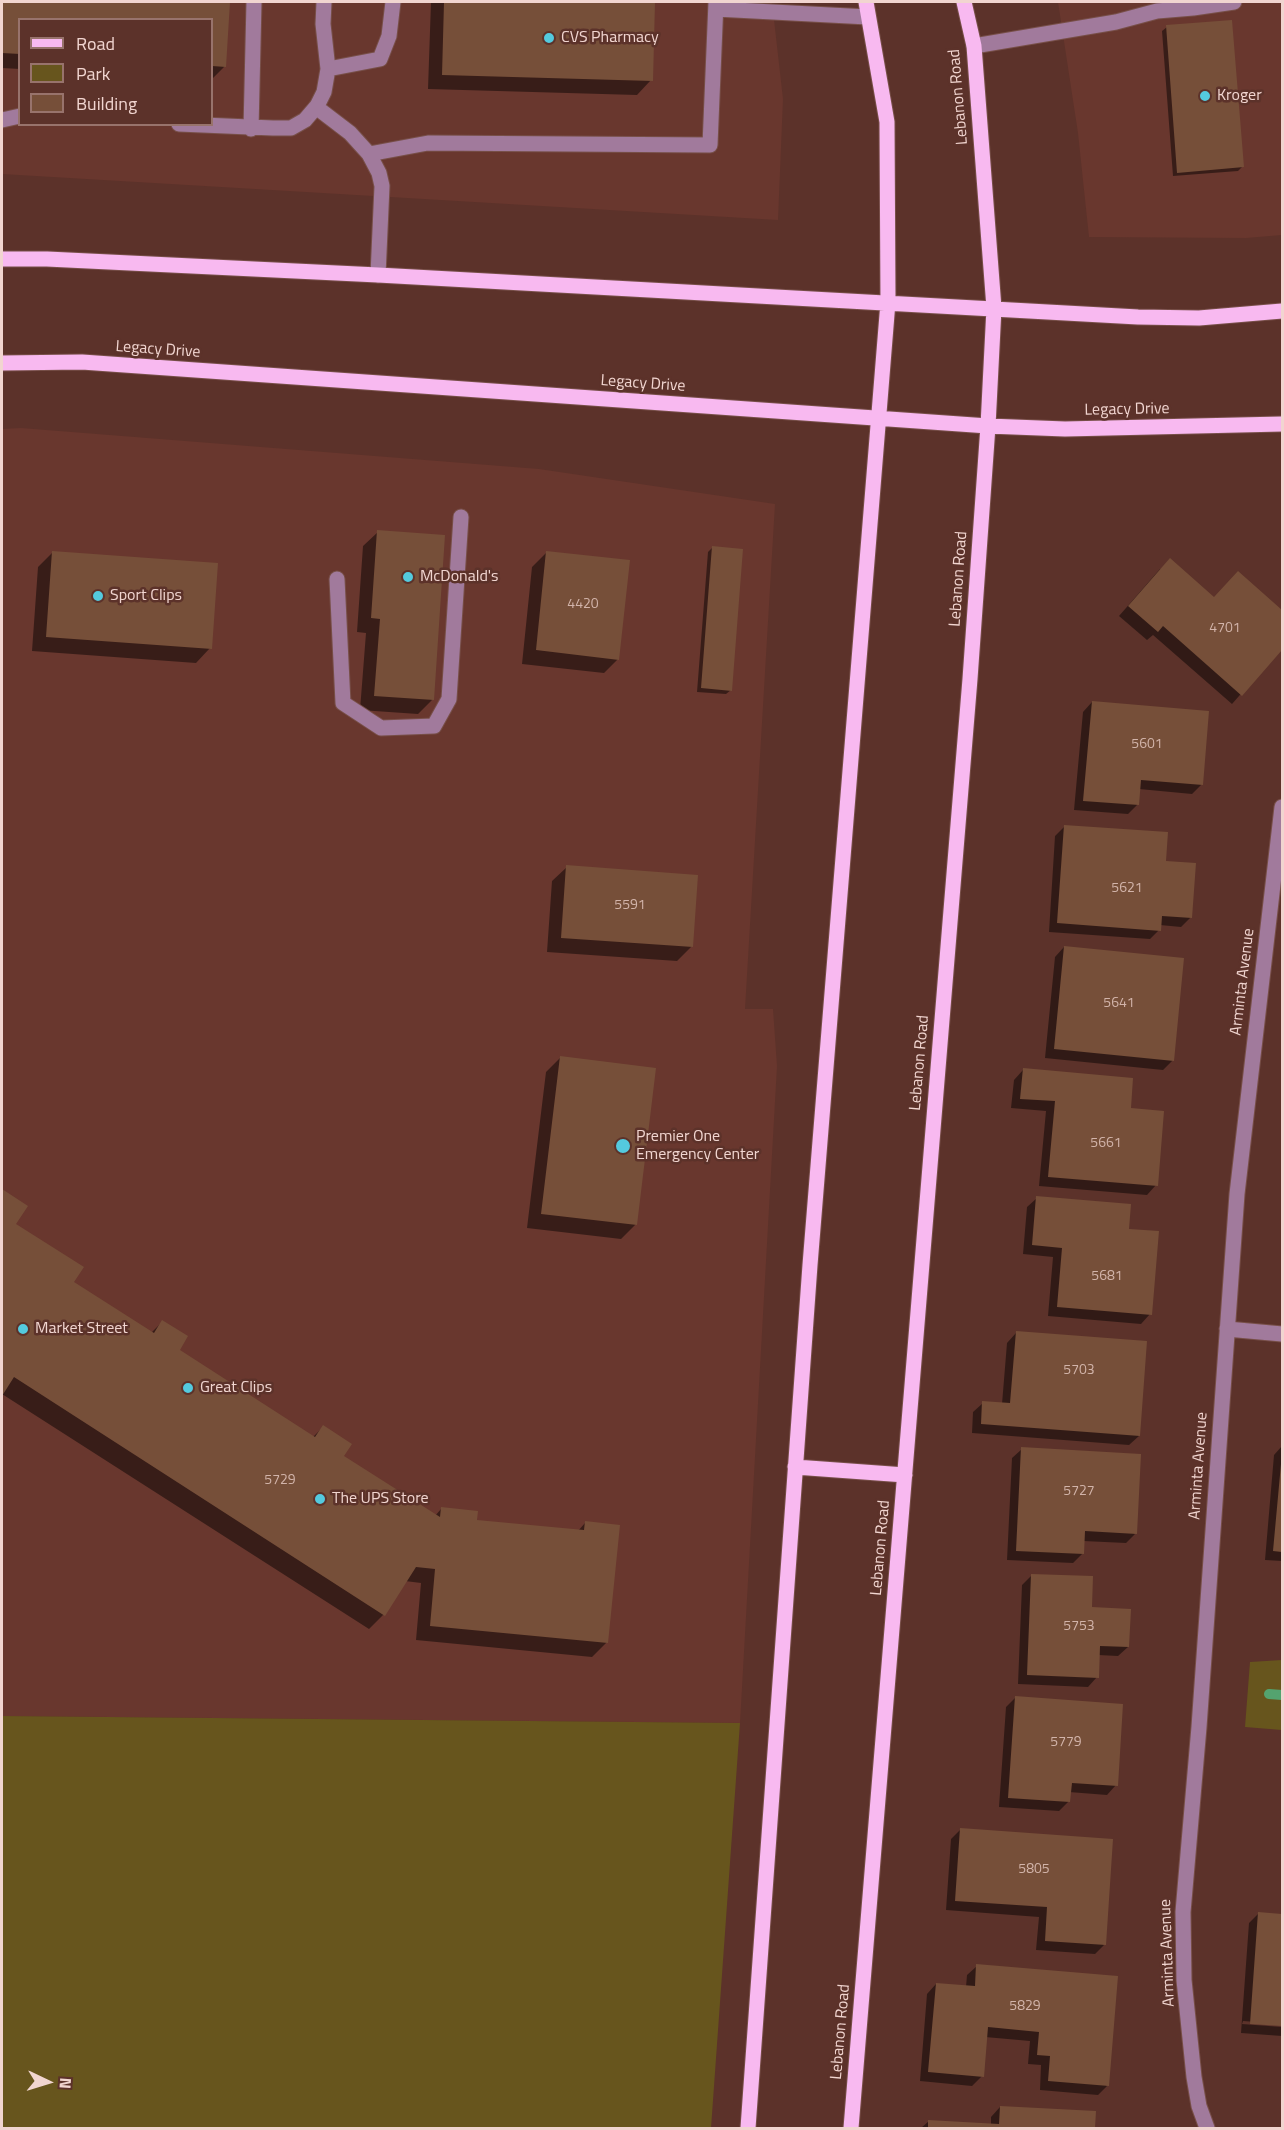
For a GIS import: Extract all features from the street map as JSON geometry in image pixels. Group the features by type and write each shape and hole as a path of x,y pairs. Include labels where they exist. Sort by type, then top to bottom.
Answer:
{"main road":[{"name":"Lebanon Road","path":"851,2128 969,691 988,426 994,308 974,46 964,2"},
{"path":"748,2128 795,1467 877,418 888,303 887,122 867,9"},
{"path":"2,259 378,275 1198,318 1282,311"},
{"name":"Legacy Drive","path":"2,363 82,362 988,426 1065,429 1282,424"},
{"path":"795,1467 905,1474"}],"street":[{"path":"251,129 254,2"},
{"path":"208,126 251,129 291,128 305,120 316,107 324,92 328,69 323,24 324,2"},
{"path":"328,69 380,59 389,36 393,2"},
{"path":"974,46 1116,22 1157,11 1234,2"},
{"path":"369,154 428,143 710,145 716,5 867,9"},
{"path":"316,107 350,133 369,154 379,173 382,186 378,275"},
{"path":"2,120 18,116"},
{"path":"337,579 343,703 381,728 434,726 449,699 462,517"},
{"name":"Arminta Avenue","path":"1207,2128 1199,2106 1194,2077 1184,1980 1183,1912 1199,1727 1237,1194 1282,807"},
{"path":"1227,1329 1282,1334"}],"shaded area":[{"path":"2,2 772,2 783,99 778,220 2,174"},
{"path":"1058,2 1282,2 1282,235 1246,238 1089,237 1078,133"},
{"path":"21,428 539,469 775,504 745,1009 773,1009 777,1066 740,1723 2,1716 2,429"}],"green space":[{"path":"1282,1660 1282,1730 1245,1727 1250,1662"},
{"path":"2,1716 740,1723 711,2128 2,2128"}],"building":[{"path":"3,2 230,2 226,67 213,66 213,18 18,18 18,54 2,53"},
{"name":"CVS Pharmacy","path":"444,2 655,2 653,81 442,75"},
{"name":"Kroger","path":"1232,20 1244,167 1177,173 1166,25"},
{"name":"McDonald's","path":"377,530 445,535 434,700 374,696 380,619 371,618"},
{"path":"712,546 743,549 732,691 701,688"},
{"path":"52,551 218,563 212,649 46,637"},
{"path":"546,551 630,560 619,660 536,650"},
{"path":"1170,558 1214,597 1238,571 1282,610 1282,650 1242,696 1163,626 1158,632 1128,606"},
{"path":"1092,701 1209,711 1203,785 1141,780 1139,805 1083,801"},
{"path":"1064,825 1168,832 1166,861 1196,863 1192,918 1162,916 1161,931 1057,923"},
{"path":"566,865 698,875 693,947 561,938"},
{"path":"1064,946 1184,958 1174,1061 1054,1049"},
{"path":"560,1056 656,1068 637,1225 541,1214"},
{"path":"1023,1068 1133,1078 1131,1108 1164,1111 1158,1186 1048,1177 1055,1101 1020,1099"},
{"path":"2,1189 28,1206 16,1224 84,1267 74,1282 154,1333 162,1320 188,1336 180,1350 315,1437 323,1425 352,1444 344,1456 440,1517 441,1507 478,1511 477,1520 584,1530 585,1521 620,1525 608,1643 430,1626 435,1569 416,1567 385,1616 14,1377 2,1396"},
{"path":"1036,1196 1131,1204 1129,1229 1159,1231 1152,1315 1057,1307 1062,1248 1032,1245"},
{"path":"1016,1331 1147,1341 1140,1436 981,1424 982,1401 1010,1403"},
{"path":"1021,1447 1141,1454 1137,1534 1085,1531 1084,1554 1016,1551"},
{"path":"1282,1464 1282,1552 1273,1551"},
{"path":"1031,1574 1093,1576 1092,1607 1131,1609 1129,1647 1100,1646 1099,1678 1027,1675"},
{"path":"1015,1696 1123,1704 1118,1786 1072,1783 1070,1802 1008,1798"},
{"path":"960,1828 1113,1839 1106,1945 1045,1941 1047,1907 955,1901"},
{"path":"1258,1912 1282,1914 1282,2026 1250,2024"},
{"path":"976,1964 1118,1976 1109,2086 1048,2081 1050,2056 1037,2055 1039,2032 988,2027 984,2077 928,2072 936,1983 975,1986"},
{"path":"1000,2106 1096,2111 1095,2128 928,2128 928,2120 999,2124"}],"waterway":[{"path":"1269,1694 1282,1695"}],"place":[{"name":"CVS Pharmacy","path":"549,38"},
{"name":"Kroger","path":"1205,96"},
{"name":"McDonald's","path":"408,577"},
{"name":"Sport Clips","path":"98,596"},
{"name":"Premier One Emergency Center","path":"623,1146"},
{"name":"Market Street","path":"23,1329"},
{"name":"Great Clips","path":"188,1388"},
{"name":"The UPS Store","path":"320,1499"}]}
